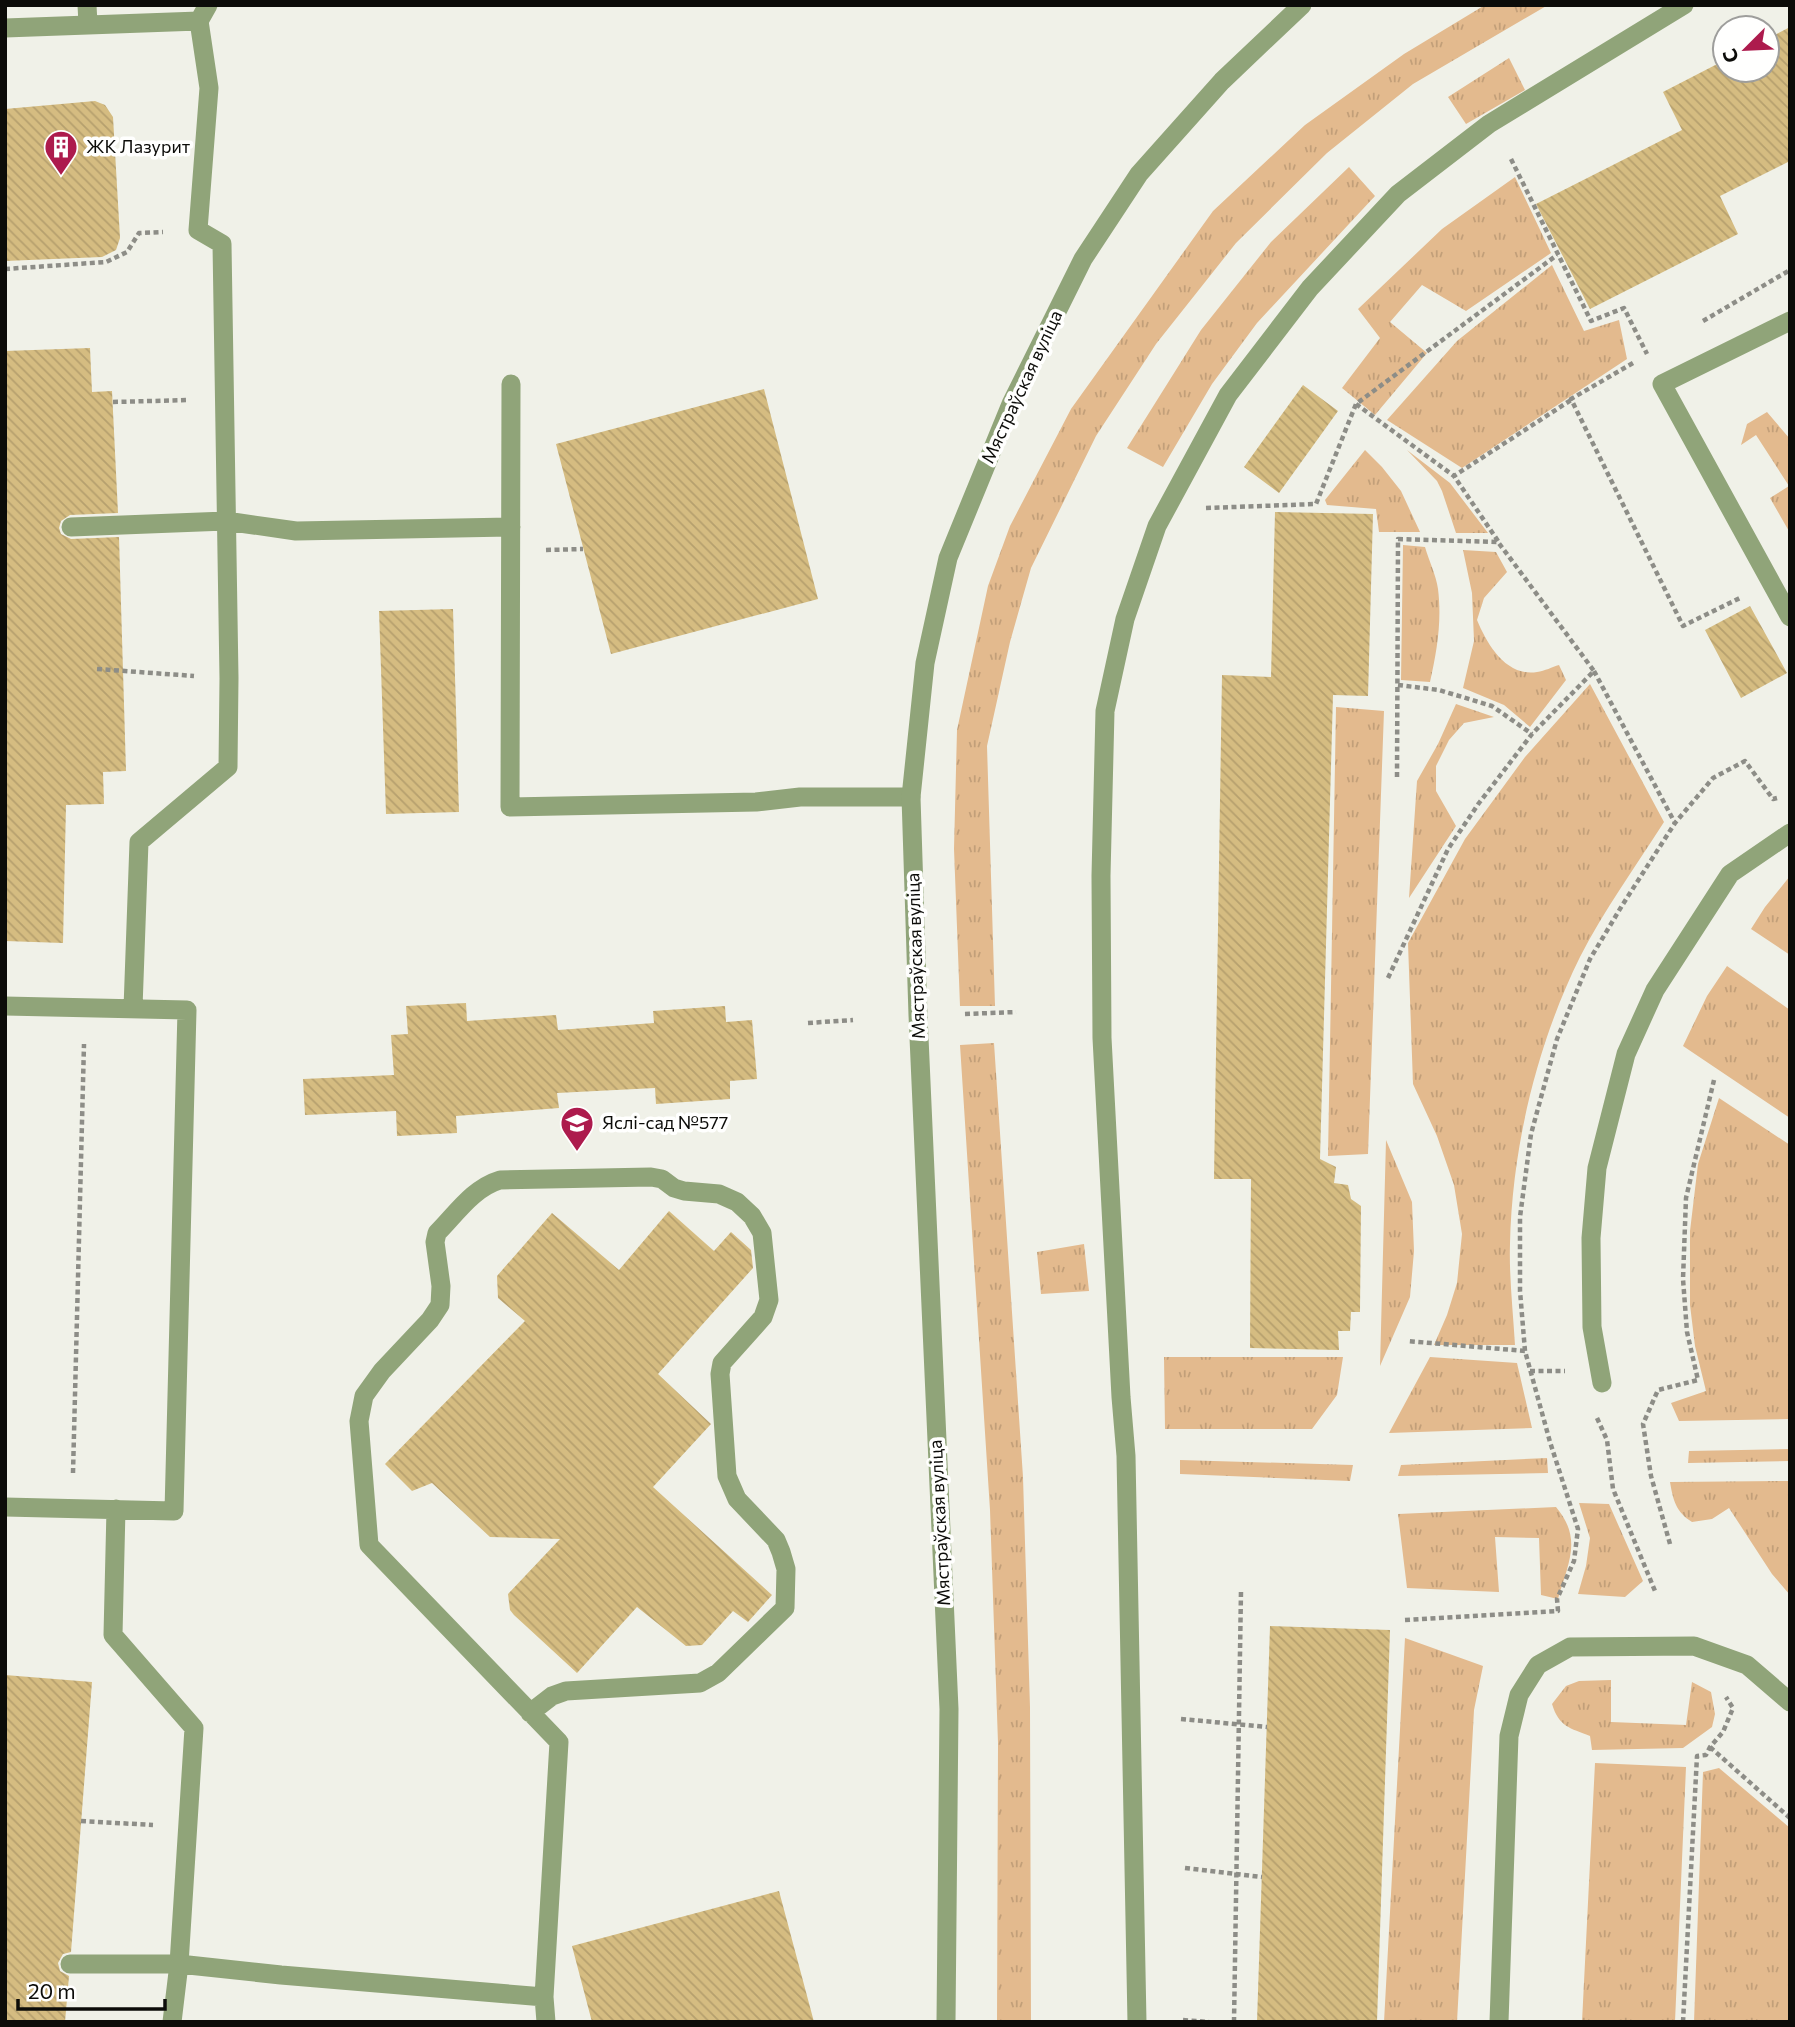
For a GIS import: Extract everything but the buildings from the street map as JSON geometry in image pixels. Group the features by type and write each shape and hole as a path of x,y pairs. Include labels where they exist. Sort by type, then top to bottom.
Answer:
{"street":[{"name":"Мястраўская вуліца","path":"946,2022 949,1709 918,1029 911,797 925,663 948,558 1011,404 1083,259 1139,174 1222,81 1302,5"},
{"path":"1137,2022 1126,1456 1102,1011 1101,876 1105,711 1125,619 1157,526 1228,395 1310,288 1398,194 1489,124 1684,5"},
{"path":"5,28 88,15 204,13 209,88 198,230 222,244 228,767 139,842 133,1009"},
{"path":"1790,321 1662,384 1790,617"},
{"path":"511,383 510,807 756,802 800,797 911,797"},
{"path":"71,527 226,521 296,531 511,527"},
{"path":"1602,1383 1592,1327 1591,1238 1597,1168 1626,1054 1655,990 1730,874 1790,833"},
{"path":"5,1006 187,1010 174,1511 5,1507"},
{"path":"530,1713 552,1696 566,1691 700,1684 718,1673 785,1608 786,1569 776,1540 737,1499 727,1476 720,1374 722,1363 764,1317 769,1300 762,1233 752,1216 737,1202 719,1194 684,1191 674,1188 662,1179 651,1177 500,1180 478,1190 437,1233 435,1242 441,1286 440,1305 430,1320 382,1371 364,1396 359,1421 369,1545 530,1713 559,1742 544,1997 546,2022"},
{"path":"116,1509 113,1635 194,1728 172,2022"},
{"path":"1499,2022 1509,1736 1519,1696 1538,1665 1570,1647 1695,1646 1747,1665 1790,1702"},
{"path":"70,1964 178,1964 544,1997"}],"path":[{"path":"1511,159 1591,321 1624,308 1648,355"},
{"path":"5,269 106,262 127,252 139,233 198,230"},
{"path":"1206,508 1316,504 1356,404 1558,255"},
{"path":"113,402 224,399"},
{"path":"1454,476 1571,399"},
{"path":"1356,404 1454,476 1498,542 1594,671 1675,824"},
{"path":"1397,779 1398,539 1498,542"},
{"path":"97,669 229,678"},
{"path":"1388,978 1448,849 1532,734 1594,671"},
{"path":"1398,685 1440,690 1492,706 1532,734"},
{"path":"72,1508 85,1008"},
{"path":"965,1014 1016,1012"},
{"path":"808,1023 853,1020"},
{"path":"1670,1545 1651,1476 1643,1424 1658,1390 1698,1380 1687,1332 1683,1279 1686,1198 1714,1080"},
{"path":"1405,1620 1558,1611 1557,1599 1574,1561 1578,1529 1525,1351 1407,1341"},
{"path":"1530,1371 1574,1371"},
{"path":"1595,1415 1607,1440 1613,1489 1655,1591"},
{"path":"1234,2022 1241,1591"},
{"path":"1683,2022 1697,1756 1706,1755 1723,1732 1733,1708 1726,1697"},
{"path":"1181,1719 1267,1727"},
{"path":"1710,1747 1790,1818"},
{"path":"81,1822 186,1826"},
{"path":"1185,1868 1262,1877"},
{"path":"1183,2020 1209,2022"}],"green space":[{"path":"1485,5 1548,5 1413,84 1327,153 1236,243 1156,344 1096,436 1031,568 1010,642 987,746 995,1006 960,1006 954,849 957,730 988,586 1010,526 1071,409 1213,211 1305,125 1404,54"},
{"path":"1509,58 1525,90 1466,124 1448,97"},
{"path":"1349,167 1375,196 1257,323 1212,384 1163,467 1127,448 1201,330 1271,242"},
{"path":"1515,177 1551,253 1466,311 1422,285 1390,322 1427,353 1375,415 1342,388 1380,338 1358,309 1442,229"},
{"path":"1552,265 1584,331 1619,320 1627,359 1462,468 1387,420 1457,341"},
{"path":"1767,412 1790,439 1790,533 1770,498 1789,486 1756,435 1741,445 1747,424"},
{"path":"1365,450 1401,491 1420,532 1379,532 1376,509 1327,505 1325,500"},
{"path":"1407,450 1450,483 1488,533 1456,533 1437,481"},
{"path":"1403,545 1425,547 1437,584 1439,624 1430,682 1401,680"},
{"path":"1463,550 1496,552 1507,572 1484,598 1477,620 1499,657 1516,669 1526,672 1559,665 1566,680 1530,727 1504,705 1463,688 1474,641 1472,593"},
{"path":"1590,684 1664,822 1580,957 1539,1060 1522,1134 1512,1207 1510,1269 1515,1345 1434,1345 1457,1283 1462,1234 1454,1185 1437,1136 1413,1084 1408,943 1465,839 1525,757"},
{"path":"1456,704 1494,717 1464,723 1449,740 1436,766 1436,791 1456,826 1409,898 1417,781"},
{"path":"1336,707 1384,711 1368,1154 1328,1156"},
{"path":"1790,876 1790,955 1751,929"},
{"path":"1727,966 1790,1010 1790,1118 1683,1046 1707,996"},
{"path":"994,1043 1023,1477 1030,1707 1031,2022 997,2022 998,1743 990,1510 960,1045"},
{"path":"1719,1098 1790,1145 1790,1419 1679,1421 1671,1403 1706,1391 1695,1346 1690,1305 1690,1231 1698,1164"},
{"path":"1386,1140 1412,1202 1414,1251 1410,1297 1380,1366"},
{"path":"1084,1244 1089,1291 1041,1294 1037,1252"},
{"path":"1164,1357 1343,1357 1337,1395 1312,1429 1165,1429"},
{"path":"1430,1357 1517,1363 1532,1428 1389,1433"},
{"path":"1790,1449 1790,1461 1688,1463 1689,1451"},
{"path":"1547,1458 1548,1473 1398,1476 1401,1465"},
{"path":"1180,1460 1353,1465 1350,1481 1180,1474"},
{"path":"1790,1481 1790,1595 1772,1574 1729,1508 1712,1519 1692,1522 1676,1505 1670,1482"},
{"path":"1579,1503 1609,1504 1643,1581 1625,1597 1578,1594 1590,1538"},
{"path":"1556,1507 1569,1530 1571,1541 1569,1563 1558,1599 1541,1595 1539,1538 1495,1537 1499,1592 1407,1588 1398,1514"},
{"path":"1405,1638 1483,1666 1474,1710 1457,2022 1384,2022"},
{"path":"1611,1680 1611,1722 1686,1725 1692,1682 1711,1692 1715,1714 1712,1727 1683,1748 1592,1750 1590,1736 1562,1722 1552,1704 1566,1686 1579,1681"},
{"path":"1595,1763 1686,1767 1675,2022 1582,2022"},
{"path":"1719,1768 1790,1828 1790,2022 1694,2022 1703,1772"}],"place":[{"name":"ЖК Лазурит","path":"61,177"},
{"name":"Яслі-сад №577","path":"577,1153"}]}
